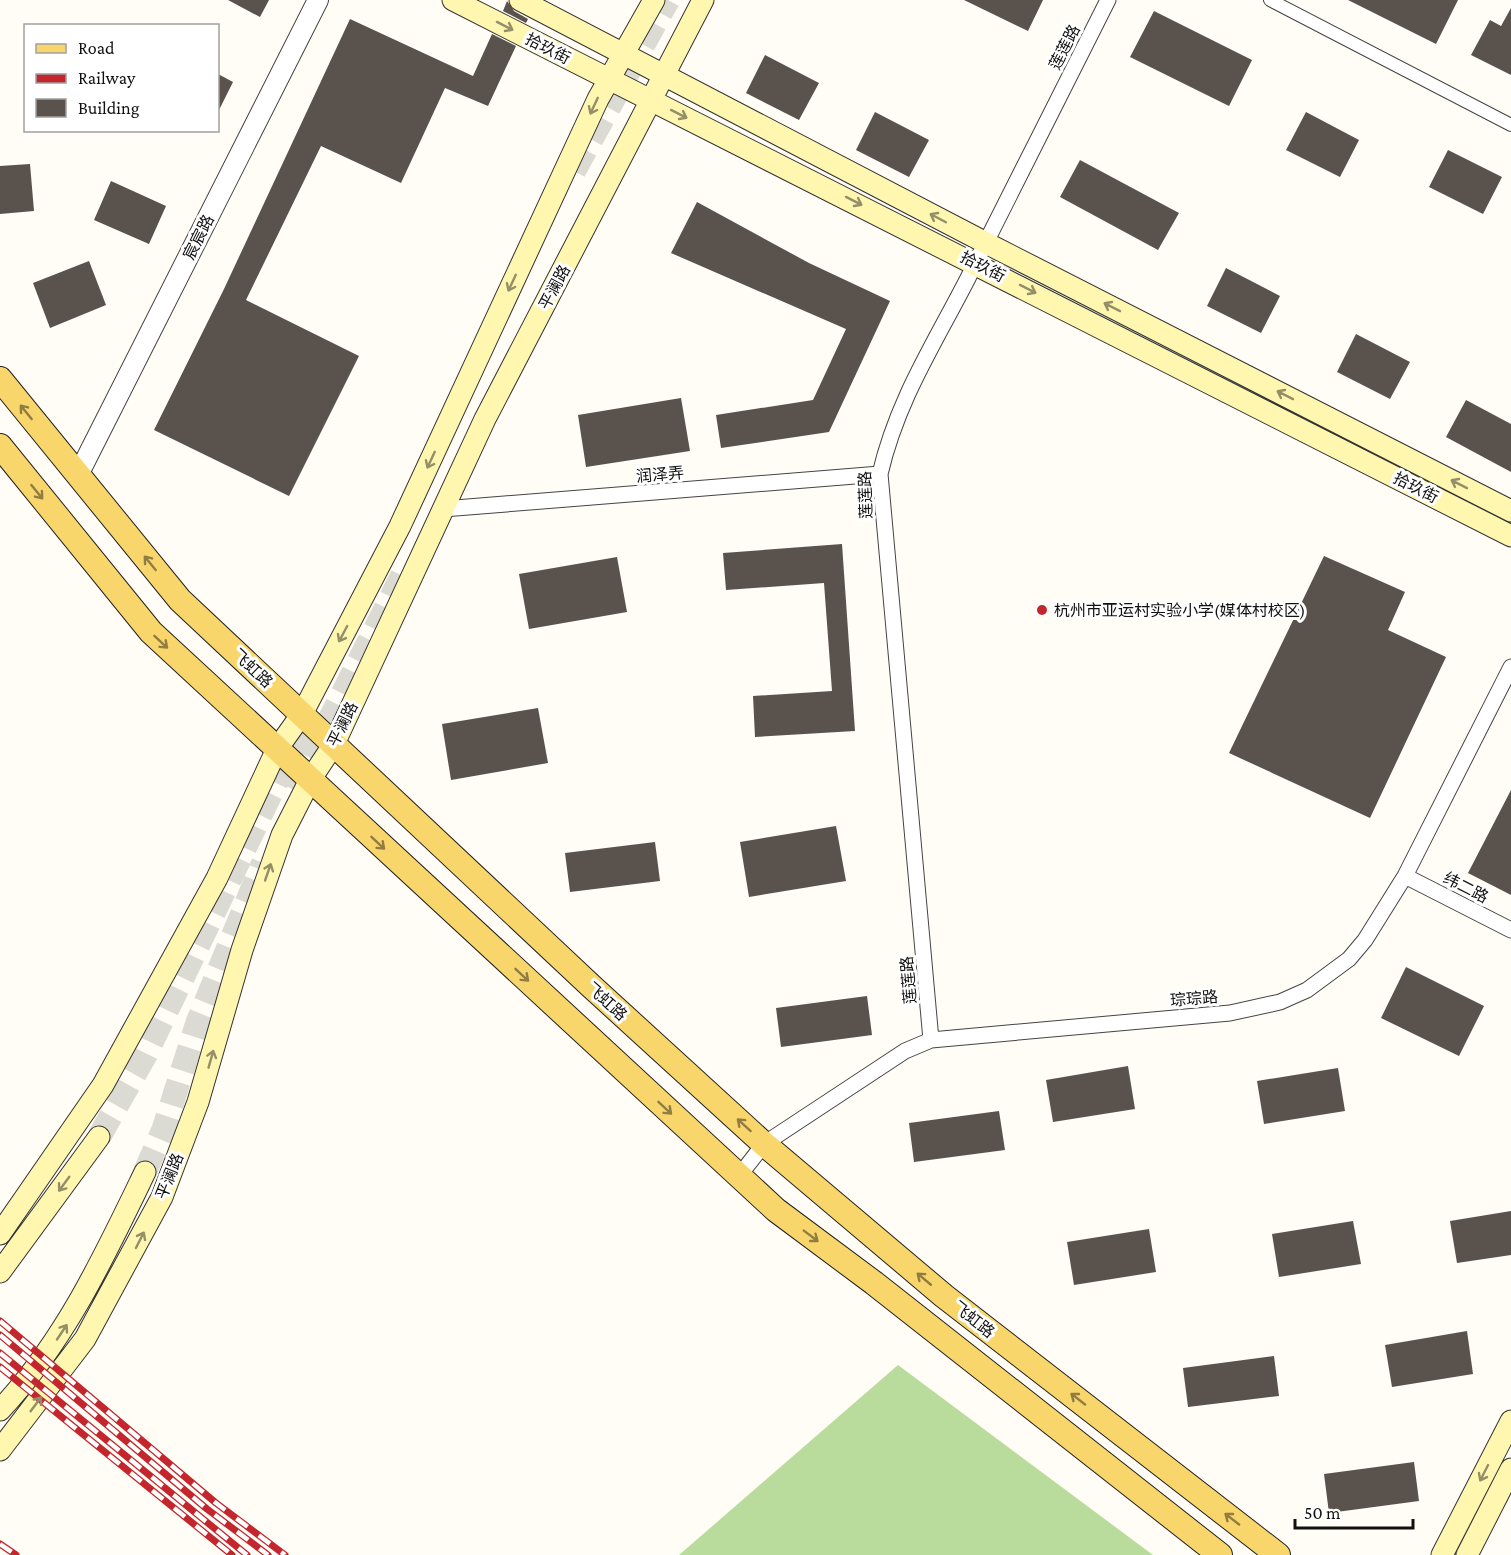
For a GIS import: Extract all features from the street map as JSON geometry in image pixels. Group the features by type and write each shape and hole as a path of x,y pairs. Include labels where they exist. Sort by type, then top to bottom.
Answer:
{"main road":[{"name":"拾玖街","path":"453,0 975,262 1511,536"},
{"name":"拾玖街","path":"520,0 624,52 986,243 1511,511"},
{"path":"0,1234 103,1085 217,878 277,749 302,714 400,526 609,79 654,0"},
{"name":"平澜路","path":"0,1450 85,1339 162,1197 198,1102 242,950 282,835 309,780 333,744 485,419 703,0"},
{"name":"飞虹路","path":"0,380 180,600 591,986 764,1144 944,1296 1278,1555"},
{"name":"飞虹路","path":"0,446 152,632 309,780 776,1210 874,1283 1220,1555"},
{"path":"0,1272 99,1137"},
{"path":"0,1410 24,1384 63,1330 92,1282 145,1172"},
{"path":"1442,1555 1511,1421"},
{"path":"1467,1555 1511,1469"}],"street":[{"name":"宸宸路","path":"78,475 318,0"},
{"name":"莲莲路","path":"931,1040 879,474 886,446 907,391 986,243 1108,0"},
{"path":"1270,0 1511,125"},
{"name":"润泽弄","path":"443,509 879,474"},
{"name":"琮琮路","path":"739,1176 764,1144 905,1052 931,1040 1230,1013 1280,1002 1307,990 1349,959 1365,940 1405,876 1511,667"},
{"name":"纬二路","path":"1405,876 1511,930"}],"green space":[{"path":"898,1365 1153,1555 679,1555"}],"building":[{"path":"228,0 269,0 260,17"},
{"path":"964,0 1043,0 1028,31"},
{"path":"1348,0 1458,0 1436,44"},
{"path":"507,1 514,11 528,19 526,23 503,11"},
{"path":"1511,8 1511,75 1471,55 1490,20 1501,26"},
{"path":"1154,11 1252,60 1229,106 1130,57"},
{"path":"350,19 473,76 492,34 516,46 488,106 445,88 401,183 321,146 246,300 359,356 289,496 154,430 224,289"},
{"path":"765,55 819,83 799,120 746,93"},
{"path":"219,75 233,82 219,110"},
{"path":"875,112 929,140 909,177 856,150"},
{"path":"1306,112 1359,140 1340,177 1286,150"},
{"path":"1448,150 1502,177 1483,214 1429,187"},
{"path":"1080,160 1179,213 1158,250 1060,197"},
{"path":"30,164 34,211 0,214 0,166"},
{"path":"111,181 166,206 149,244 94,220"},
{"path":"697,202 809,263 890,301 829,432 721,448 716,415 813,400 846,329 671,253"},
{"path":"89,261 106,305 50,328 33,283"},
{"path":"1226,268 1280,296 1261,333 1207,306"},
{"path":"1356,334 1410,362 1390,399 1337,372"},
{"path":"681,398 690,451 586,467 578,415"},
{"path":"1466,400 1511,424 1511,472 1446,437"},
{"path":"842,544 855,731 755,737 753,696 832,691 824,583 726,590 723,553"},
{"path":"1324,556 1405,592 1388,630 1446,657 1370,818 1229,753"},
{"path":"617,557 627,612 529,629 519,574"},
{"path":"538,708 548,763 451,780 442,724"},
{"path":"1511,790 1511,895 1468,873"},
{"path":"836,826 846,881 749,897 740,842"},
{"path":"655,842 660,881 570,892 565,853"},
{"path":"1406,967 1484,1006 1459,1056 1381,1018"},
{"path":"867,996 872,1035 781,1047 776,1008"},
{"path":"1128,1066 1135,1109 1053,1122 1046,1080"},
{"path":"1338,1068 1345,1111 1264,1124 1257,1081"},
{"path":"999,1111 1005,1150 914,1162 909,1123"},
{"path":"1511,1211 1511,1255 1457,1263 1450,1221"},
{"path":"1353,1221 1361,1264 1279,1277 1272,1234"},
{"path":"1149,1229 1156,1272 1074,1285 1067,1242"},
{"path":"1467,1331 1473,1374 1392,1387 1385,1345"},
{"path":"1274,1356 1279,1396 1188,1407 1183,1368"},
{"path":"1414,1462 1419,1501 1329,1513 1324,1474"}],"tunnel":[{"path":"574,171 668,0"},
{"path":"294,790 404,572"},
{"path":"99,1137 146,1054 311,710"},
{"path":"145,1172 164,1128 198,1021 263,863"}],"railway":[{"path":"0,1321 216,1503 285,1555"},
{"path":"0,1335 207,1509 268,1555"},
{"path":"0,1353 247,1555"},
{"path":"0,1367 232,1555"},
{"path":"0,1544 16,1555"}],"place":[{"name":"杭州市亚运村实验小学(媒体村校区)","path":"1042,610"}]}
